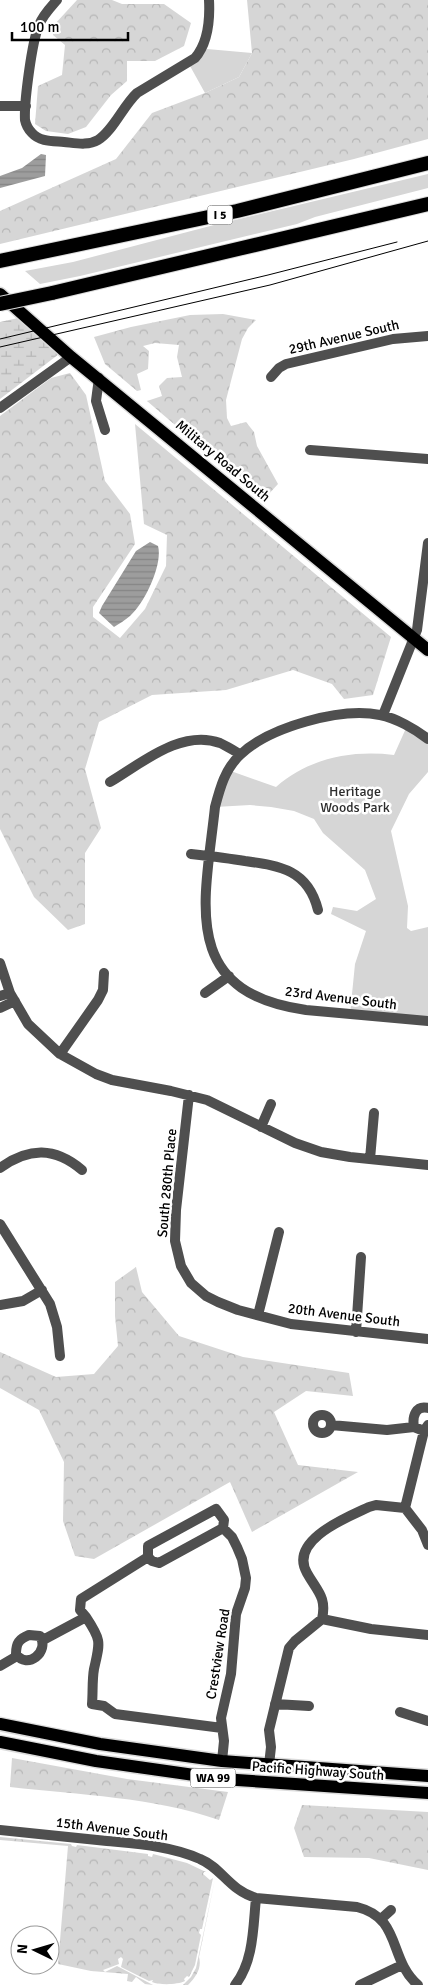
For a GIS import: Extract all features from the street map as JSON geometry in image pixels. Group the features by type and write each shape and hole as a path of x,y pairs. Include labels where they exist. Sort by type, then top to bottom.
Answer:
{"highway":[{"name":"I 5","path":"5,260 238,211 428,163"},
{"path":"0,304 428,204"}],"main road":[{"name":"Military Road South","path":"0,294 71,357 99,378 428,650"},
{"name":"Pacific Highway South","path":"0,1724 59,1737 222,1761 428,1776"},
{"path":"0,1734 22,1739 59,1737"},
{"name":"Pacific Highway South","path":"0,1742 124,1765 222,1779 424,1792"},
{"path":"124,1765 210,1771 216,1770 222,1761"}],"street":[{"path":"57,0 45,14 36,36 25,120 33,135 43,141 85,144 92,143 104,135 137,93 194,58 200,52 206,34 209,0"},
{"path":"0,106 26,106"},
{"name":"29th Avenue South","path":"271,377 279,368 286,364 393,339 428,336"},
{"path":"0,408 71,357"},
{"path":"99,378 96,401 105,430"},
{"path":"310,450 428,459"},
{"path":"383,715 414,640 421,612 427,568 428,543"},
{"path":"205,993 228,976 219,963 207,935 205,900 215,807 220,788 228,770 240,754 261,740 278,732 310,721 348,714 370,713 383,715 407,726 428,739"},
{"path":"110,782 164,750 182,742 212,741 225,745 240,754"},
{"path":"191,854 268,864 287,869 310,888 315,897 318,910"},
{"path":"0,963 13,997 28,1024 60,1054 84,1068 112,1080 207,1100 294,1143 321,1152 428,1165"},
{"path":"60,1054 98,1000 103,990 104,973"},
{"name":"23rd Avenue South","path":"228,976 242,988 261,999 286,1007 428,1021"},
{"path":"0,996 13,997"},
{"path":"0,1008 13,997"},
{"name":"South 280th Place","path":"189,1095 176,1210 175,1241 178,1258 185,1274 198,1290 218,1302 258,1315"},
{"path":"261,1127 270,1104"},
{"path":"370,1159 374,1113"},
{"path":"0,1168 24,1156 41,1153 63,1156 82,1170"},
{"path":"0,1224 50,1304 57,1327 60,1356"},
{"path":"258,1315 279,1232"},
{"path":"356,1332 361,1257"},
{"path":"0,1305 23,1301 42,1290"},
{"name":"20th Avenue South","path":"258,1315 291,1324 428,1339"},
{"path":"422,1427 414,1418 417,1410 422,1407 428,1408"},
{"path":"331,1425 387,1430 422,1427"},
{"path":"405,1508 422,1427"},
{"path":"269,1765 271,1747 269,1730 289,1648 322,1619 323,1599 306,1571 304,1563 311,1543 328,1526 376,1505 405,1508 422,1530 428,1545"},
{"name":"Crestview Road","path":"86,1617 80,1610 81,1599 148,1557 148,1546 216,1510 224,1520 223,1528 232,1537 237,1547 246,1578 245,1588 236,1614 231,1674 222,1711 224,1747 222,1761"},
{"path":"148,1557 152,1562 158,1563 223,1528"},
{"path":"43,1640 86,1617 99,1640 98,1660 94,1668 92,1704 104,1706 115,1714 222,1728"},
{"path":"322,1619 371,1629 428,1635"},
{"path":"34,1635 40,1636 43,1640 43,1648 37,1656 29,1661 22,1660 17,1656 16,1647 18,1641 22,1638 34,1635"},
{"path":"0,1666 17,1656"},
{"path":"275,1704 309,1706"},
{"path":"400,1712 428,1721"},
{"name":"15th Avenue South","path":"0,1830 149,1845 178,1851 200,1858 233,1887 244,1894 256,1898 356,1907 374,1913 381,1919"},
{"path":"235,1985 246,1966 250,1953 256,1898"},
{"path":"391,1910 381,1919 390,1932 402,1965 418,1985"},
{"path":"360,1985 402,1965"}],"green space":[{"path":"77,0 112,0 122,4 164,4 191,23 184,46 155,61 127,61 127,81 111,95 86,127 68,134 46,131 35,124 38,86 62,75 65,45 53,35 54,25"},
{"path":"247,0 428,0 428,139 354,159 0,244 0,211 116,159 152,113 205,93 239,77 252,53"},
{"path":"207,49 252,53 239,77 205,93 190,66"},
{"path":"428,174 428,188 315,217 297,224 40,284 25,271 73,262 214,225"},
{"path":"223,314 256,320 248,328 242,339 226,400 227,418 231,426 246,422 254,432 257,446 278,484 266,497 147,401 162,396 159,386 167,378 182,377 177,357 179,345 155,343 143,346 149,351 148,369 137,374 141,390 137,391 105,364 94,337 190,315"},
{"path":"18,318 59,354 0,399 0,322"},
{"path":"70,373 86,395 105,481 130,514 135,544 93,607 93,617 120,638 145,609 166,566 167,535 144,524 135,424 391,637 373,695 344,699 332,684 293,670 226,690 152,695 99,722 85,769 101,828 85,853 85,924 68,930 34,897 0,829 0,416 51,378"},
{"name":"Heritage Woods Park","path":"407,726 428,739 428,772 409,794 391,831 408,906 407,928 411,931 428,927 428,1021 350,1014 355,964 366,931 331,914 333,907 357,911 376,899 365,870 323,833 314,819 294,811 271,807 250,805 215,807 228,770 276,787 302,769 331,758 362,754 394,755"},
{"path":"136,1267 142,1292 179,1336 243,1357 349,1373 353,1396 306,1391 274,1412 298,1465 358,1472 252,1532 230,1482 94,1559 75,1556 63,1521 64,1462 39,1410 0,1388 0,1352 56,1377 94,1374 118,1346 115,1316 115,1282"},
{"path":"12,1758 127,1779 228,1792 219,1820 168,1806 10,1787"},
{"path":"302,1805 428,1812 428,1870 369,1858 304,1857 294,1828"},
{"path":"0,1837 71,1844 76,1847 77,1845 148,1854 148,1856 152,1857 153,1854 187,1863 206,1872 203,1874 210,1880 213,1878 202,1929 200,1929 199,1933 201,1935 195,1965 189,1977 187,1976 184,1979 185,1981 177,1983 155,1983 152,1982 153,1980 149,1981 121,1967 123,1959 121,1957 118,1959 119,1964 103,1970 105,1972 117,1966 153,1985 145,1984 136,1977 132,1982 127,1981 128,1974 91,1971 60,1964 60,1940 68,1846 0,1840"},
{"path":"215,1879 199,1957 199,1969 188,1985 183,1985 196,1968"}],"shaded area":[{"path":"41,154 46,155 45,176 0,188 0,176 22,168"},
{"path":"150,542 158,546 159,554 152,583 136,610 114,627 99,613 136,551"}],"tram line":[{"path":"0,347 270,285 428,241"},
{"path":"0,339 397,242"}]}
